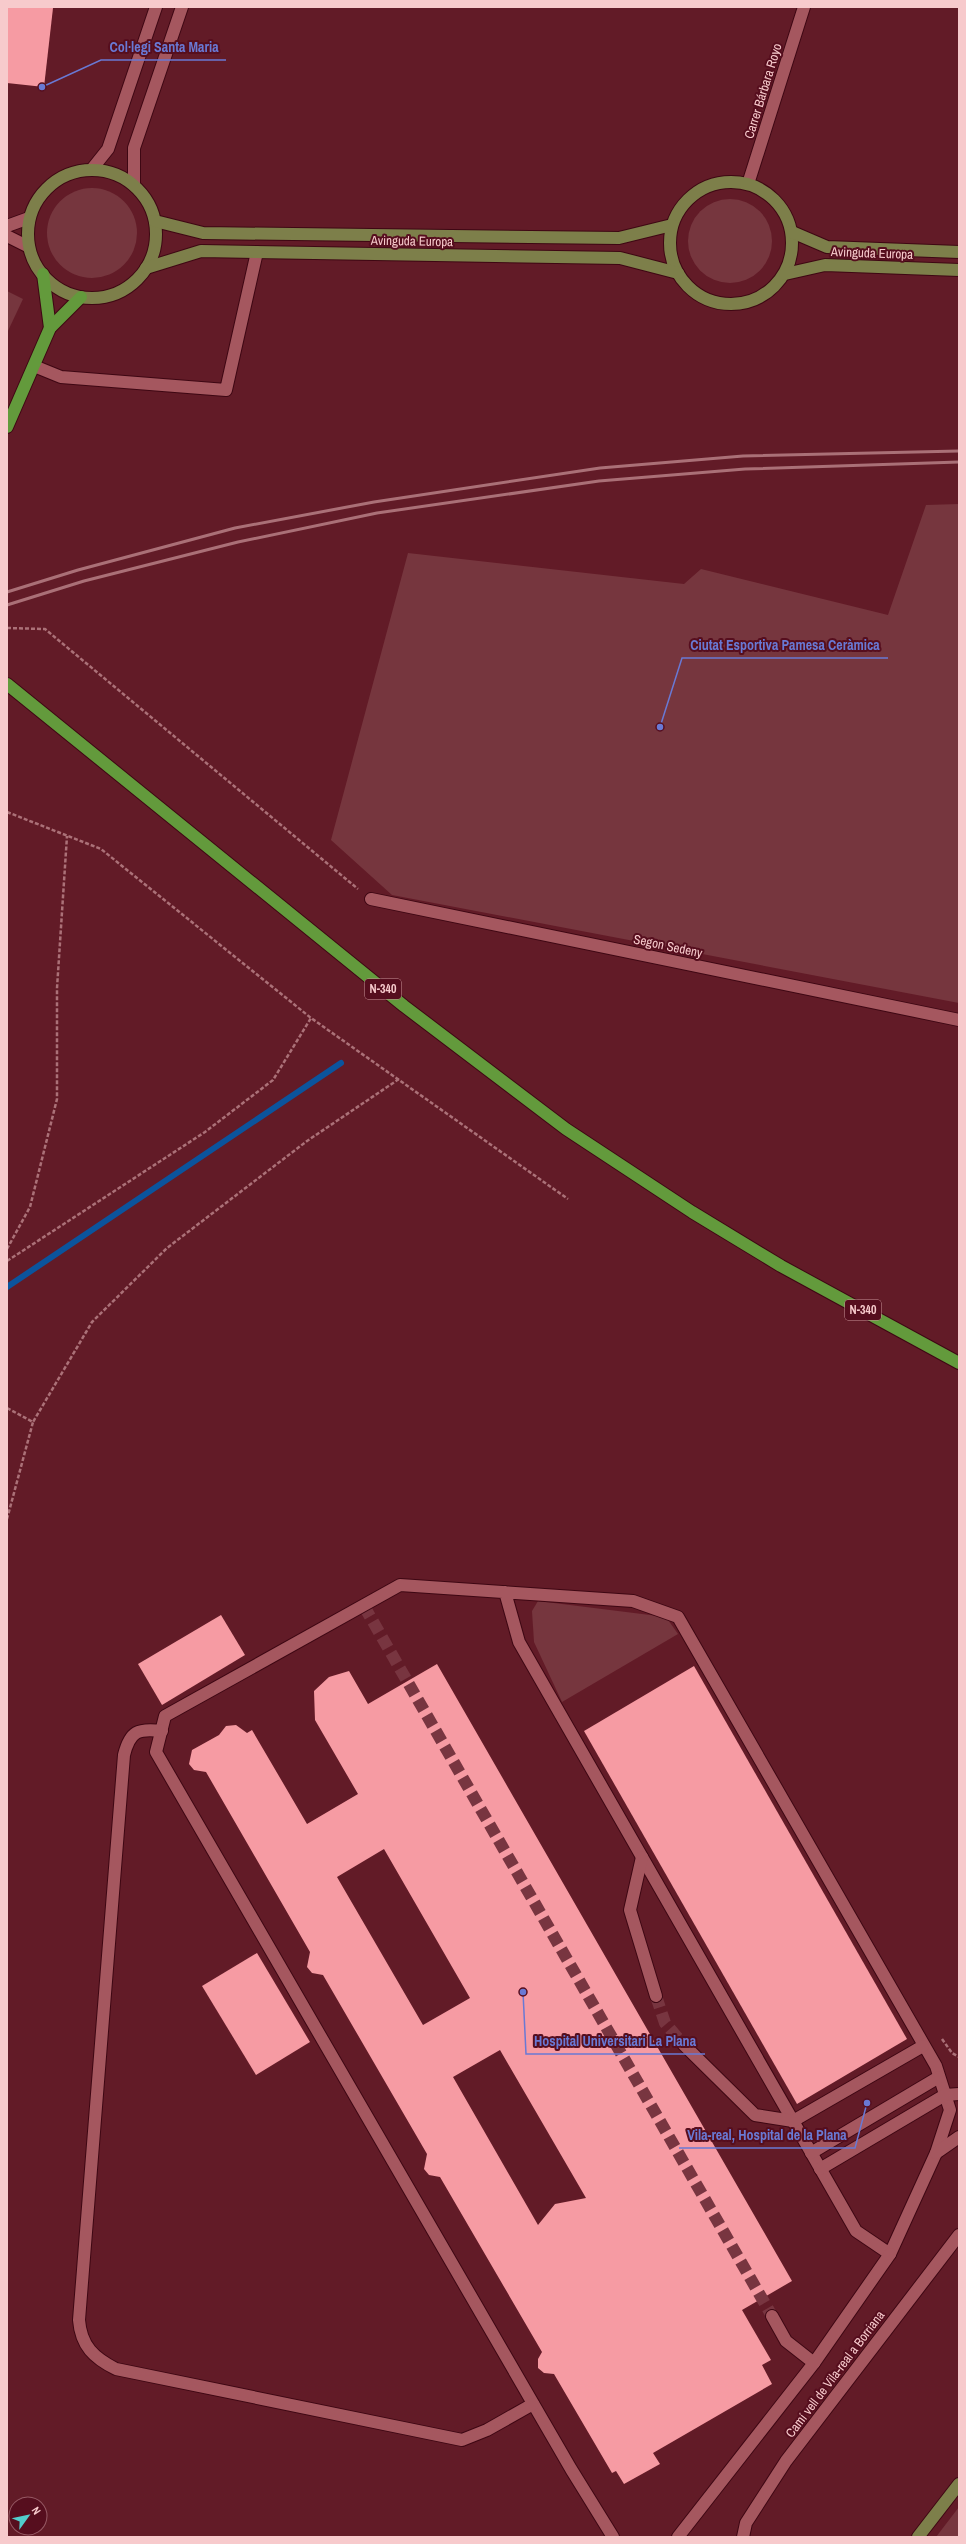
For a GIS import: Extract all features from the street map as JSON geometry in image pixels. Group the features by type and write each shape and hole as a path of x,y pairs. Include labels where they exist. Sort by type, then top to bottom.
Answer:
{"highway":[{"path":"42,274 50,328"},
{"path":"7,427 50,328 81,297"},
{"name":"N-340","path":"7,684 404,1006 566,1129 692,1212 780,1266 946,1355 959,1359"},
{"path":"946,1355 959,1363"}],"main road":[{"path":"92,169 107,171 122,176 134,185 148,201 155,221 155,243 146,268 134,282 119,292 100,298 81,297 67,293 42,274 34,262 29,247 29,218 38,198 52,183 71,172 92,169"},
{"path":"729,181 748,184 764,191 777,202 787,216 792,232 790,261 785,274 773,288 758,298 740,304 722,304 704,298 689,288 678,273 672,258 670,242 672,225 685,203 694,194 710,185 729,181"},
{"name":"Avinguda Europa","path":"155,221 203,233 619,238 672,225"},
{"name":"Avinguda Europa","path":"792,232 827,247 959,252"},
{"name":"Avinguda Europa","path":"146,268 201,251 620,258 678,273"},
{"name":"Avinguda Europa","path":"785,274 825,265 959,270"},
{"path":"918,2537 959,2484"}],"street":[{"path":"92,169 108,149 156,7"},
{"path":"134,185 134,148 182,7"},
{"name":"Carrer Bárbara Royo","path":"748,184 804,7"},
{"path":"7,226 29,218"},
{"path":"7,236 29,247"},
{"path":"34,366 61,376 226,390 257,252"},
{"name":"Segon Sedeny","path":"371,899 959,1020"},
{"path":"613,2537 533,2404 156,1752 165,1716 400,1586 633,1600 678,1617 924,2046 939,2077 950,2110 936,2153 890,2254 814,2363 678,2537"},
{"path":"505,1592 519,1642 856,2231 890,2254"},
{"path":"162,1731 147,1729 134,1734 128,1740 124,1755 79,2320 80,2335 89,2351 116,2369 462,2440 487,2430 533,2404"},
{"path":"642,1857 630,1910 656,1996"},
{"path":"683,2044 755,2115 793,2120 924,2046"},
{"path":"811,2153 939,2077"},
{"path":"820,2169 945,2095 959,2094"},
{"path":"936,2153 959,2137"},
{"name":"Camí vell de Vila-real a Borriana","path":"743,2537 746,2524 786,2461 959,2235"},
{"path":"772,2316 786,2341 814,2363"}],"path":[{"path":"7,628 45,629 371,899"},
{"path":"7,812 101,849 312,1018 568,1199"},
{"path":"7,1249 30,1207 57,1099 57,988 67,836"},
{"path":"7,1261 205,1132 273,1080 312,1018"},
{"path":"7,1519 33,1422 92,1322 167,1248 307,1141 399,1080"},
{"path":"7,1408 33,1422"}],"shaded area":[{"path":"83,188 101,188 117,195 130,208 137,224 137,242 130,258 117,271 101,278 83,278 67,271 54,258 47,242 47,224 54,208 67,195"},
{"path":"730,199 746,202 760,211 769,225 772,241 769,257 760,271 746,280 730,283 714,280 700,271 691,257 688,241 691,225 700,211 714,202"},
{"path":"7,291 23,299 7,333"},
{"path":"959,504 959,1003 392,895 331,840 408,553 684,584 701,569 888,615 926,505"},
{"path":"538,1601 666,1617 678,1634 562,1702 534,1642 532,1611"},
{"path":"959,2507 959,2537 936,2537"}],"building":[{"path":"7,7 53,8 44,87 7,83"},
{"path":"221,1615 245,1655 162,1705 138,1664"},
{"path":"437,1664 792,2281 742,2310 771,2360 762,2365 772,2384 653,2453 660,2464 624,2484 616,2471 612,2473 554,2374 544,2373 538,2368 538,2359 542,2352 440,2177 429,2175 424,2169 427,2154 323,1975 312,1973 307,1967 310,1952 206,1772 194,1770 189,1764 192,1750 219,1735 226,1726 236,1725 247,1733 252,1730 307,1824 358,1794 315,1720 314,1691 329,1677 349,1671 368,1704","holes":["384,1849 470,1998 423,2025 337,1877","500,2050 586,2198 555,2204 538,2225 453,2077"]},
{"path":"694,1666 907,2039 797,2104 584,1731"},
{"path":"257,1953 310,2042 256,2075 202,1986"}],"waterway":[{"path":"7,1287 341,1063"}],"tunnel":[{"path":"364,1606 772,2316"},
{"path":"656,1996 665,2023 683,2044"}],"railway":[{"path":"7,592 78,570 235,528 374,502 600,468 743,456 959,451"},
{"path":"7,605 84,581 238,542 377,513 599,481 745,469 959,462"}],"place":[{"name":"Col·legi Santa Maria","path":"42,87"},
{"name":"Ciutat Esportiva Pamesa Ceràmica","path":"660,727"},
{"name":"Hospital Universitari La Plana","path":"523,1992"},
{"name":"Vila-real, Hospital de la Plana","path":"867,2103"}]}
